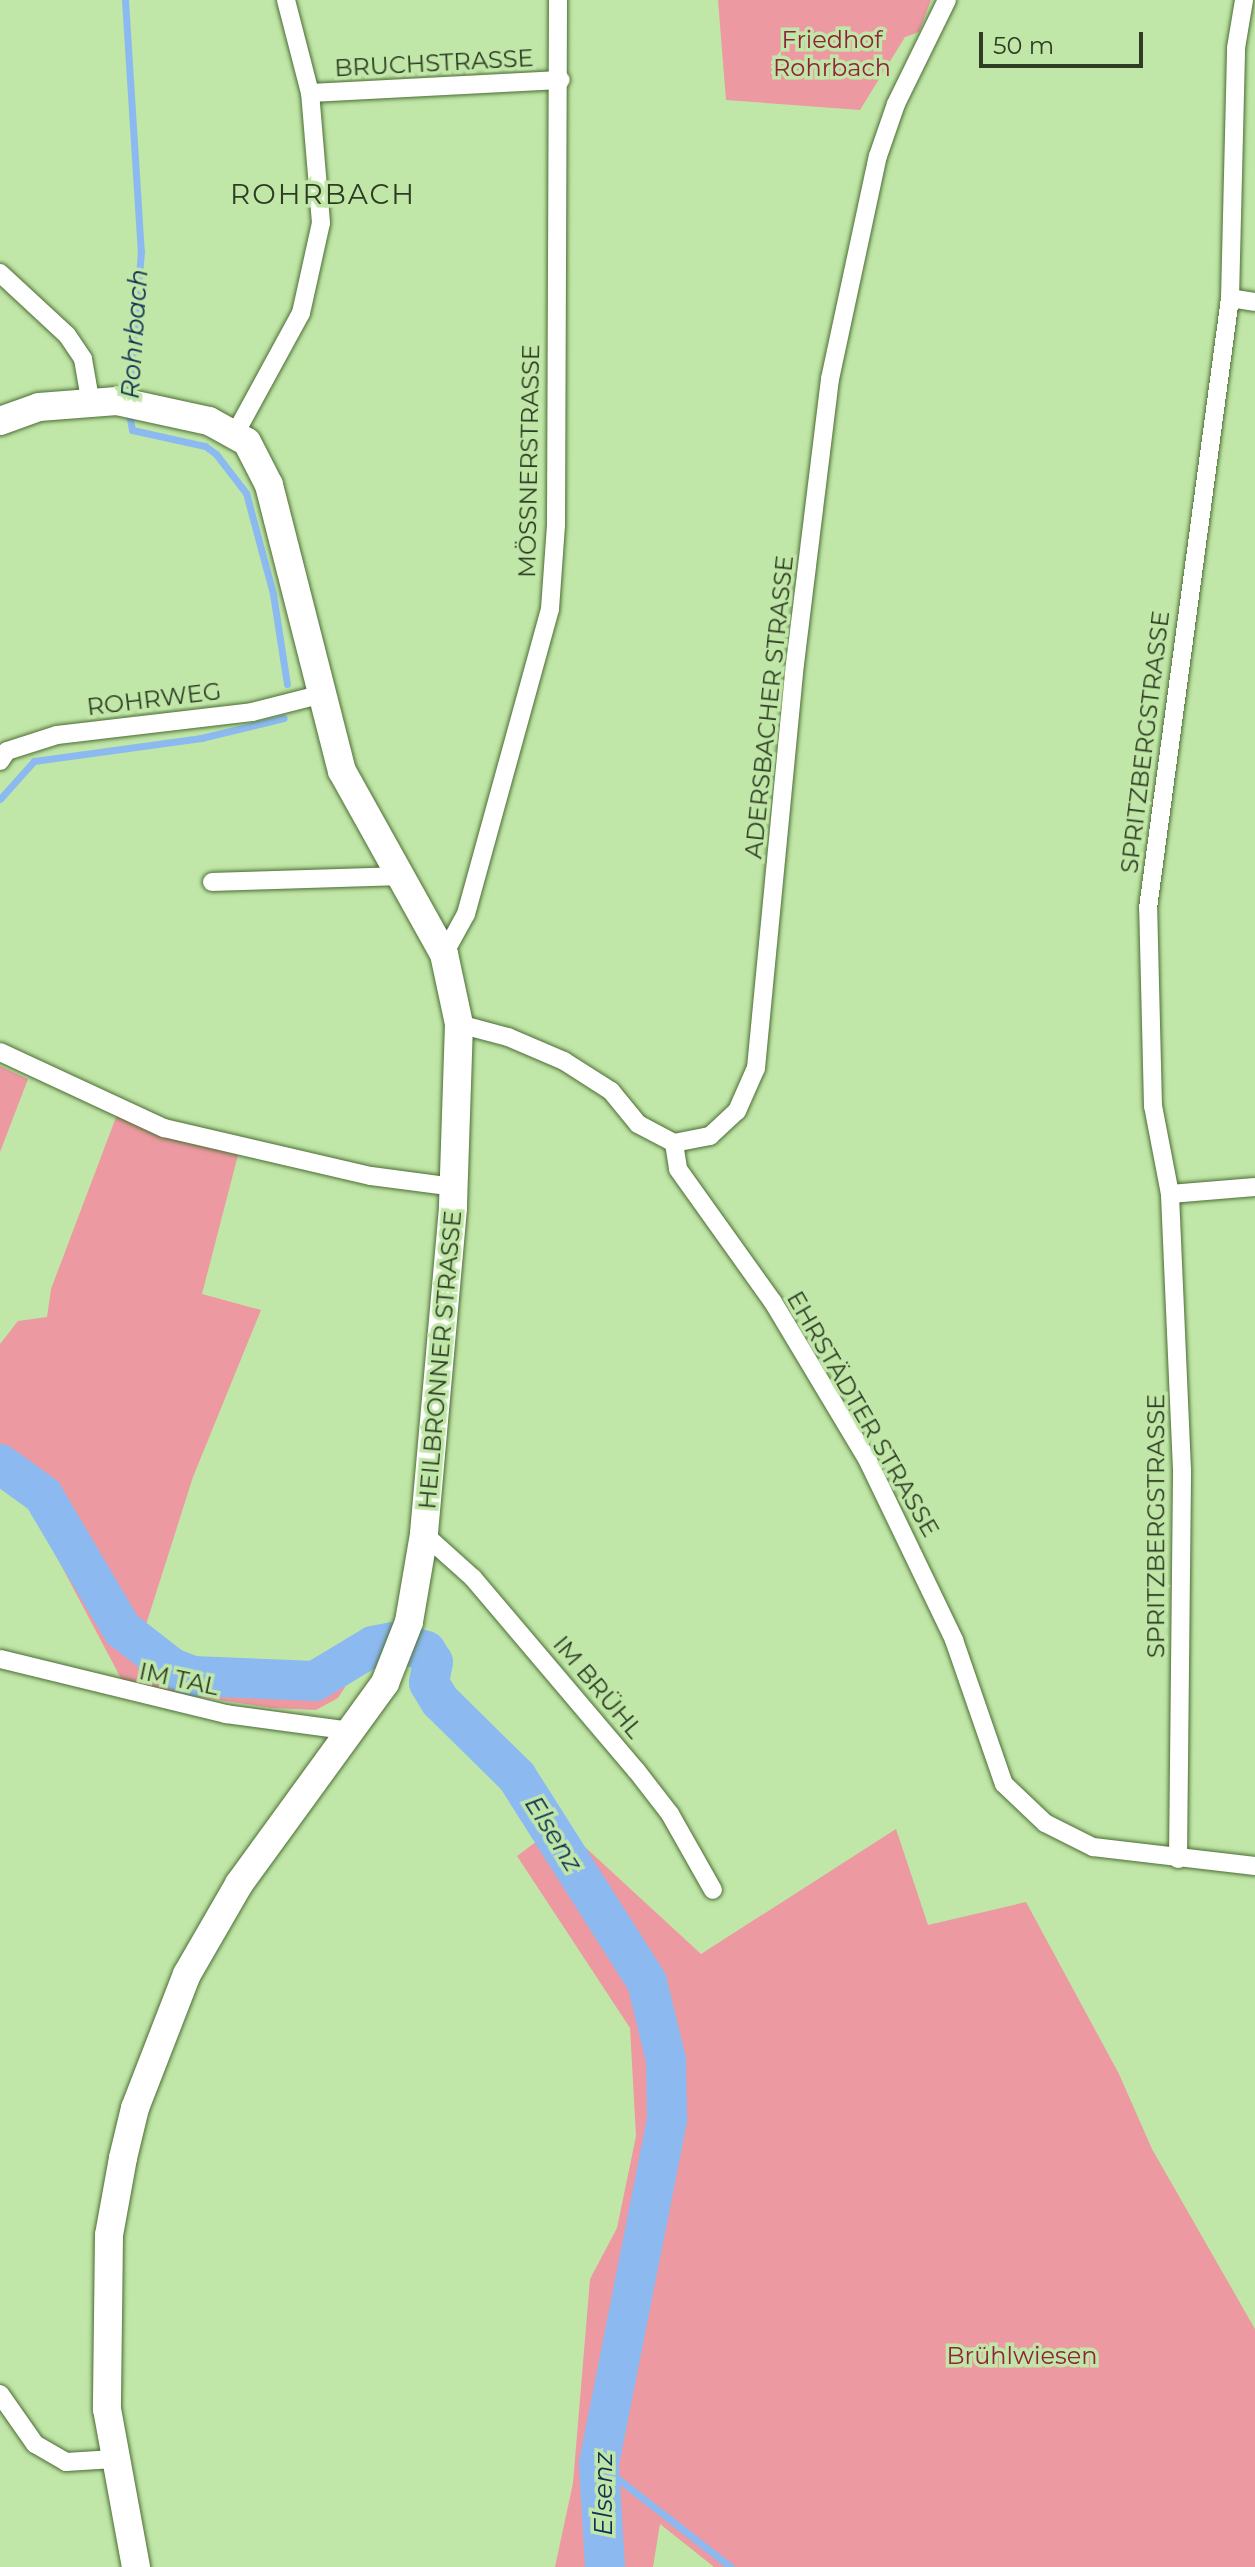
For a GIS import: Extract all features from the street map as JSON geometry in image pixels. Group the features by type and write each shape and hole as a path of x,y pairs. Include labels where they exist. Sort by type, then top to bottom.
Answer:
{"main road":[{"name":"HEILBRONNER STRASSE","path":"0,421 104,400 146,405 209,421 235,434 259,458 269,485 319,695 342,771 444,954 459,1024 455,1187 424,1534 416,1591 385,1683 239,1884 187,1974 135,2108 123,2158 109,2235 105,2343 114,2459 136,2567"}],"street":[{"name":"BRUCHSTRASSE","path":"235,434 284,348 314,265 321,223 310,93 286,0"},
{"name":"MÖSSNERSTRASSE","path":"444,954 466,914 550,609 556,525 554,368 561,80 558,0"},
{"name":"ADERSBACHER STRASSE","path":"674,1143 710,1136 737,1111 756,1068 795,664 830,379 878,156 896,104 947,0"},
{"name":"SPRITZBERGSTRASSE","path":"1178,1859 1182,1470 1170,1194 1153,1106 1148,908 1230,298 1236,48 1244,0"},
{"name":"BRUCHSTRASSE","path":"310,93 561,80"},
{"path":"0,273 67,335 104,400"},
{"path":"1230,298 1255,302"},
{"name":"ROHRWEG","path":"0,761 7,751 57,735 252,712 319,695"},
{"path":"212,882 402,876"},
{"path":"459,1024 508,1037 564,1061 611,1091 638,1124 674,1143"},
{"path":"0,1052 164,1128 371,1176 455,1187"},
{"name":"EHRSTÄDTER STRASSE","path":"674,1143 678,1169 773,1302 868,1461 954,1640 1004,1784 1045,1823 1093,1847 1255,1866"},
{"path":"1170,1194 1255,1187"},
{"name":"IM BRÜHL","path":"424,1534 473,1578 636,1770 670,1814 713,1890"},
{"name":"IM TAL","path":"0,1659 226,1714 351,1731"},
{"path":"0,2394 35,2444 66,2462 114,2459"}],"green space":[{"name":"Friedhof Rohrbach","path":"718,0 931,0 919,32 905,37 860,110 726,100"},
{"path":"0,1066 28,1079 0,1152"},
{"path":"118,1112 155,1132 238,1155 202,1294 261,1310 193,1477 144,1631 187,1663 240,1673 325,1675 358,1667 338,1698 316,1710 272,1708 125,1686 27,1501 0,1472 0,1344 18,1321 47,1317 51,1289"},
{"name":"Brühlwiesen","path":"560,1824 701,1954 896,1829 928,1925 1026,1902 1119,2074 1152,2149 1255,2329 1255,2567 714,2567 660,2524 653,2567 555,2567 573,2483 590,2279 617,2228 636,2136 630,2028 517,1856"}],"waterway":[{"name":"Rohrbach","path":"125,0 141,251 129,397"},
{"name":"Rohrbach","path":"128,409 132,430 205,446 216,454 246,493 273,594 287,684"},
{"name":"Rohrbach","path":"0,799 34,761 201,738 284,718"},
{"name":"Elsenz","path":"0,1464 43,1495 122,1629 172,1668 193,1676 315,1681 373,1646 393,1642 426,1651 433,1662 429,1683 440,1701 517,1777 647,1982 666,2060 667,2120 599,2464 605,2567"},
{"path":"599,2464 731,2567"}],"district":[{"name":"ROHRBACH","path":"323,194"}]}
